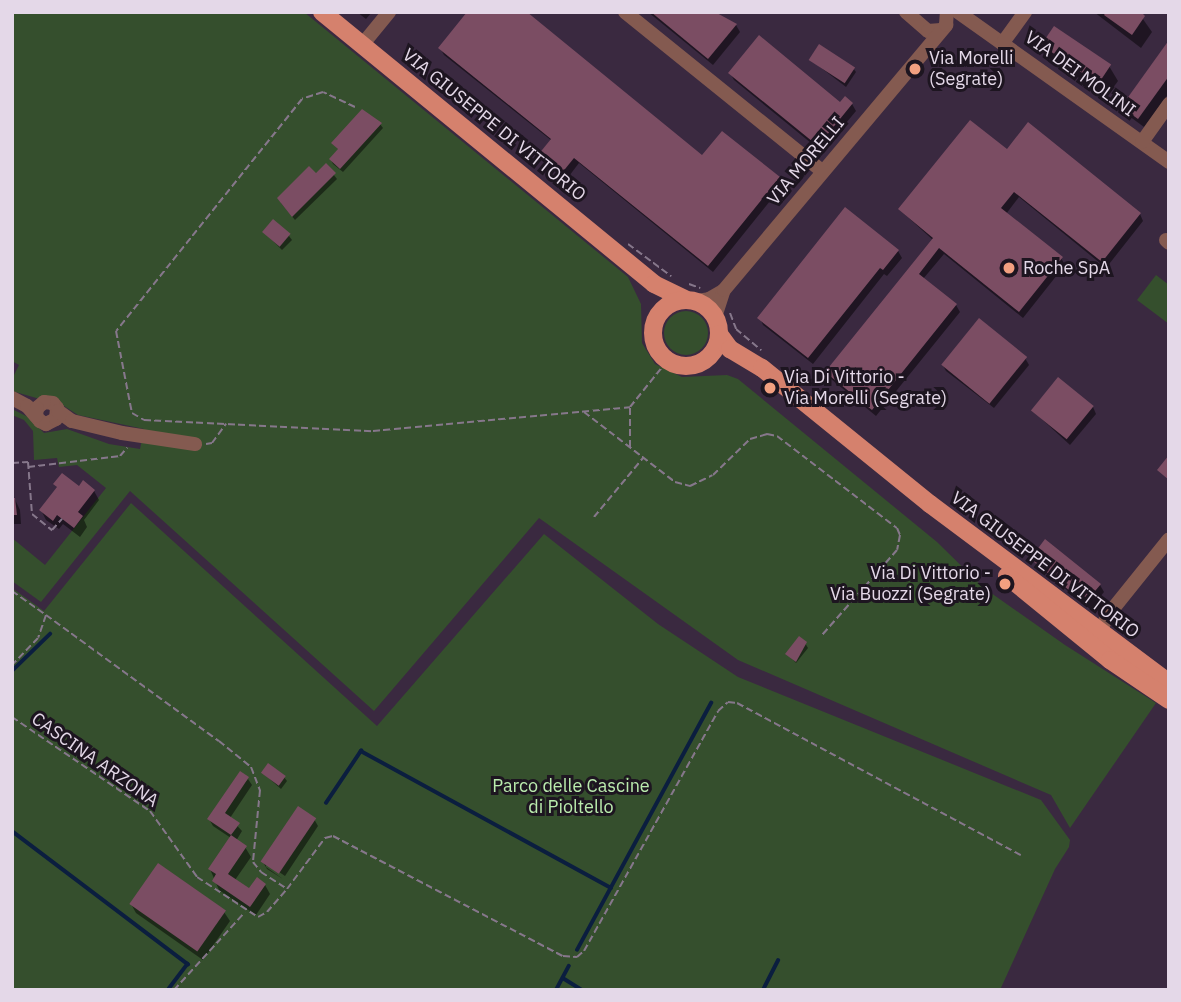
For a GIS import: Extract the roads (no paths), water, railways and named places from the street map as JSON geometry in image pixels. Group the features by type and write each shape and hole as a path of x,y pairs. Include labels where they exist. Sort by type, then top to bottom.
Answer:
{"main road":[{"name":"VIA GIUSEPPE DI VITTORIO","path":"322,12 664,292 690,295"},
{"name":"VIA GIUSEPPE DI VITTORIO","path":"639,271 652,293 654,323"},
{"path":"690,295 717,326 714,351 704,361 687,367 667,361 655,345 654,323 668,305 690,295"},
{"name":"VIA GIUSEPPE DI VITTORIO","path":"717,326 730,349 762,359 930,504 989,561 1065,624 1169,700"},
{"name":"VIA GIUSEPPE DI VITTORIO","path":"704,361 762,359"},
{"name":"VIA GIUSEPPE DI VITTORIO","path":"930,504 1169,683"}],"street":[{"path":"362,45 389,12"},
{"path":"625,12 822,171"},
{"path":"906,12 923,22 960,22 975,26"},
{"path":"958,12 975,26"},
{"path":"1004,41 1025,12"},
{"name":"VIA MORELLI","path":"917,56 924,44 923,22"},
{"name":"VIA MORELLI","path":"717,326 720,294 945,23"},
{"name":"VIA DEI MOLINI","path":"975,26 996,41 1004,41 1169,162"},
{"path":"1142,142 1169,104"},
{"path":"690,295 720,294"},
{"path":"18,401 39,409 43,423 56,416 136,436 195,444"},
{"path":"1169,539 1108,615 1099,633 1113,653 1169,694"}],"waterway":[{"path":"12,671 50,634"},
{"path":"577,950 711,703"},
{"path":"326,803 361,751 611,888"},
{"path":"12,831 188,964 169,989"},
{"path":"763,990 778,961"},
{"path":"556,990 569,966"},
{"path":"563,978 582,990"}],"place":[{"name":"Via Morelli (Segrate)","path":"915,69"},
{"name":"Roche SpA","path":"1009,268"},
{"name":"Via Di Vittorio - Via Morelli (Segrate)","path":"770,388"},
{"name":"Via Di Vittorio - Via Buozzi (Segrate)","path":"1005,584"}],"park label":[{"name":"Parco delle Cascine di Pioltello","path":"571,797"}]}
